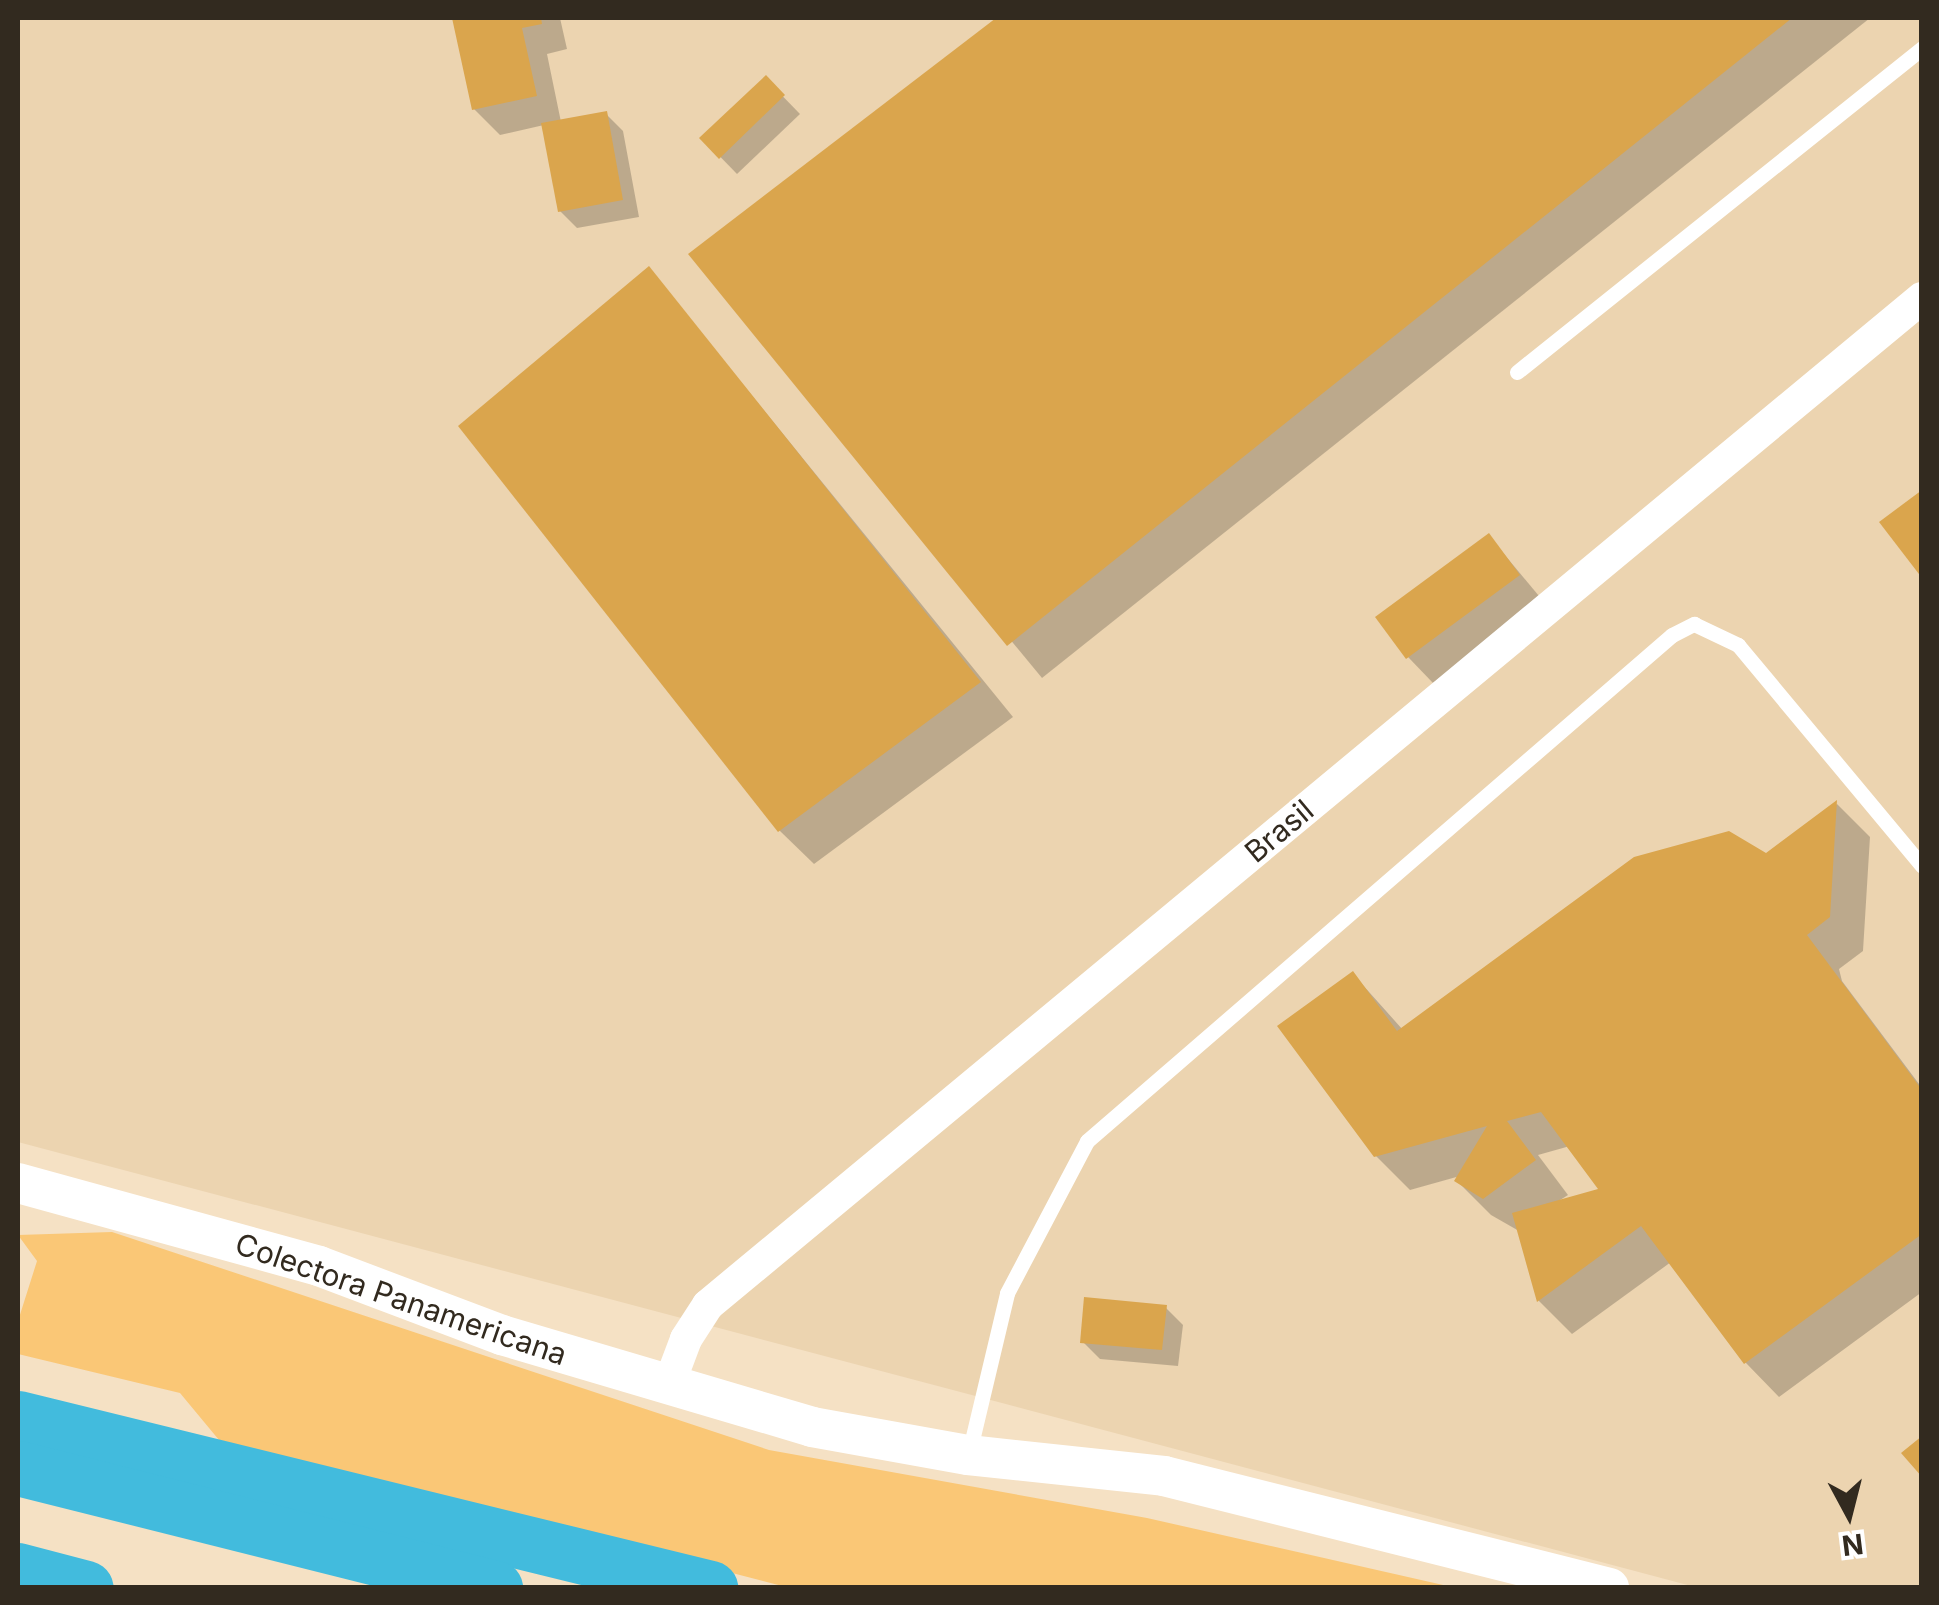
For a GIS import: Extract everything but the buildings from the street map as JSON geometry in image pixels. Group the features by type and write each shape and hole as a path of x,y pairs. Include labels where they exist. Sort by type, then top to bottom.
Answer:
{"highway":[{"path":"18,1418 710,1588"},
{"path":"18,1468 495,1588"},
{"path":"18,1570 86,1588"}],"street":[{"name":"Brasil","path":"668,1387 708,1305 1922,298"},
{"name":"Colectora Panamericana","path":"18,1183 319,1266 502,1335 668,1387 812,1426 968,1455 1164,1476 1609,1588"}],"lane":[{"path":"1517,372 1922,48"},
{"path":"968,1455 1006,1293 1087,1141 1672,635 1694,624 1738,645 1922,866"}],"shaded area":[{"path":"18,18 1921,18 1921,1587 1695,1587 18,1142"},
{"path":"112,1232 769,1450 1147,1518 1452,1587 786,1587 219,1440 180,1393 18,1354 18,1321 37,1261 18,1235"}]}
